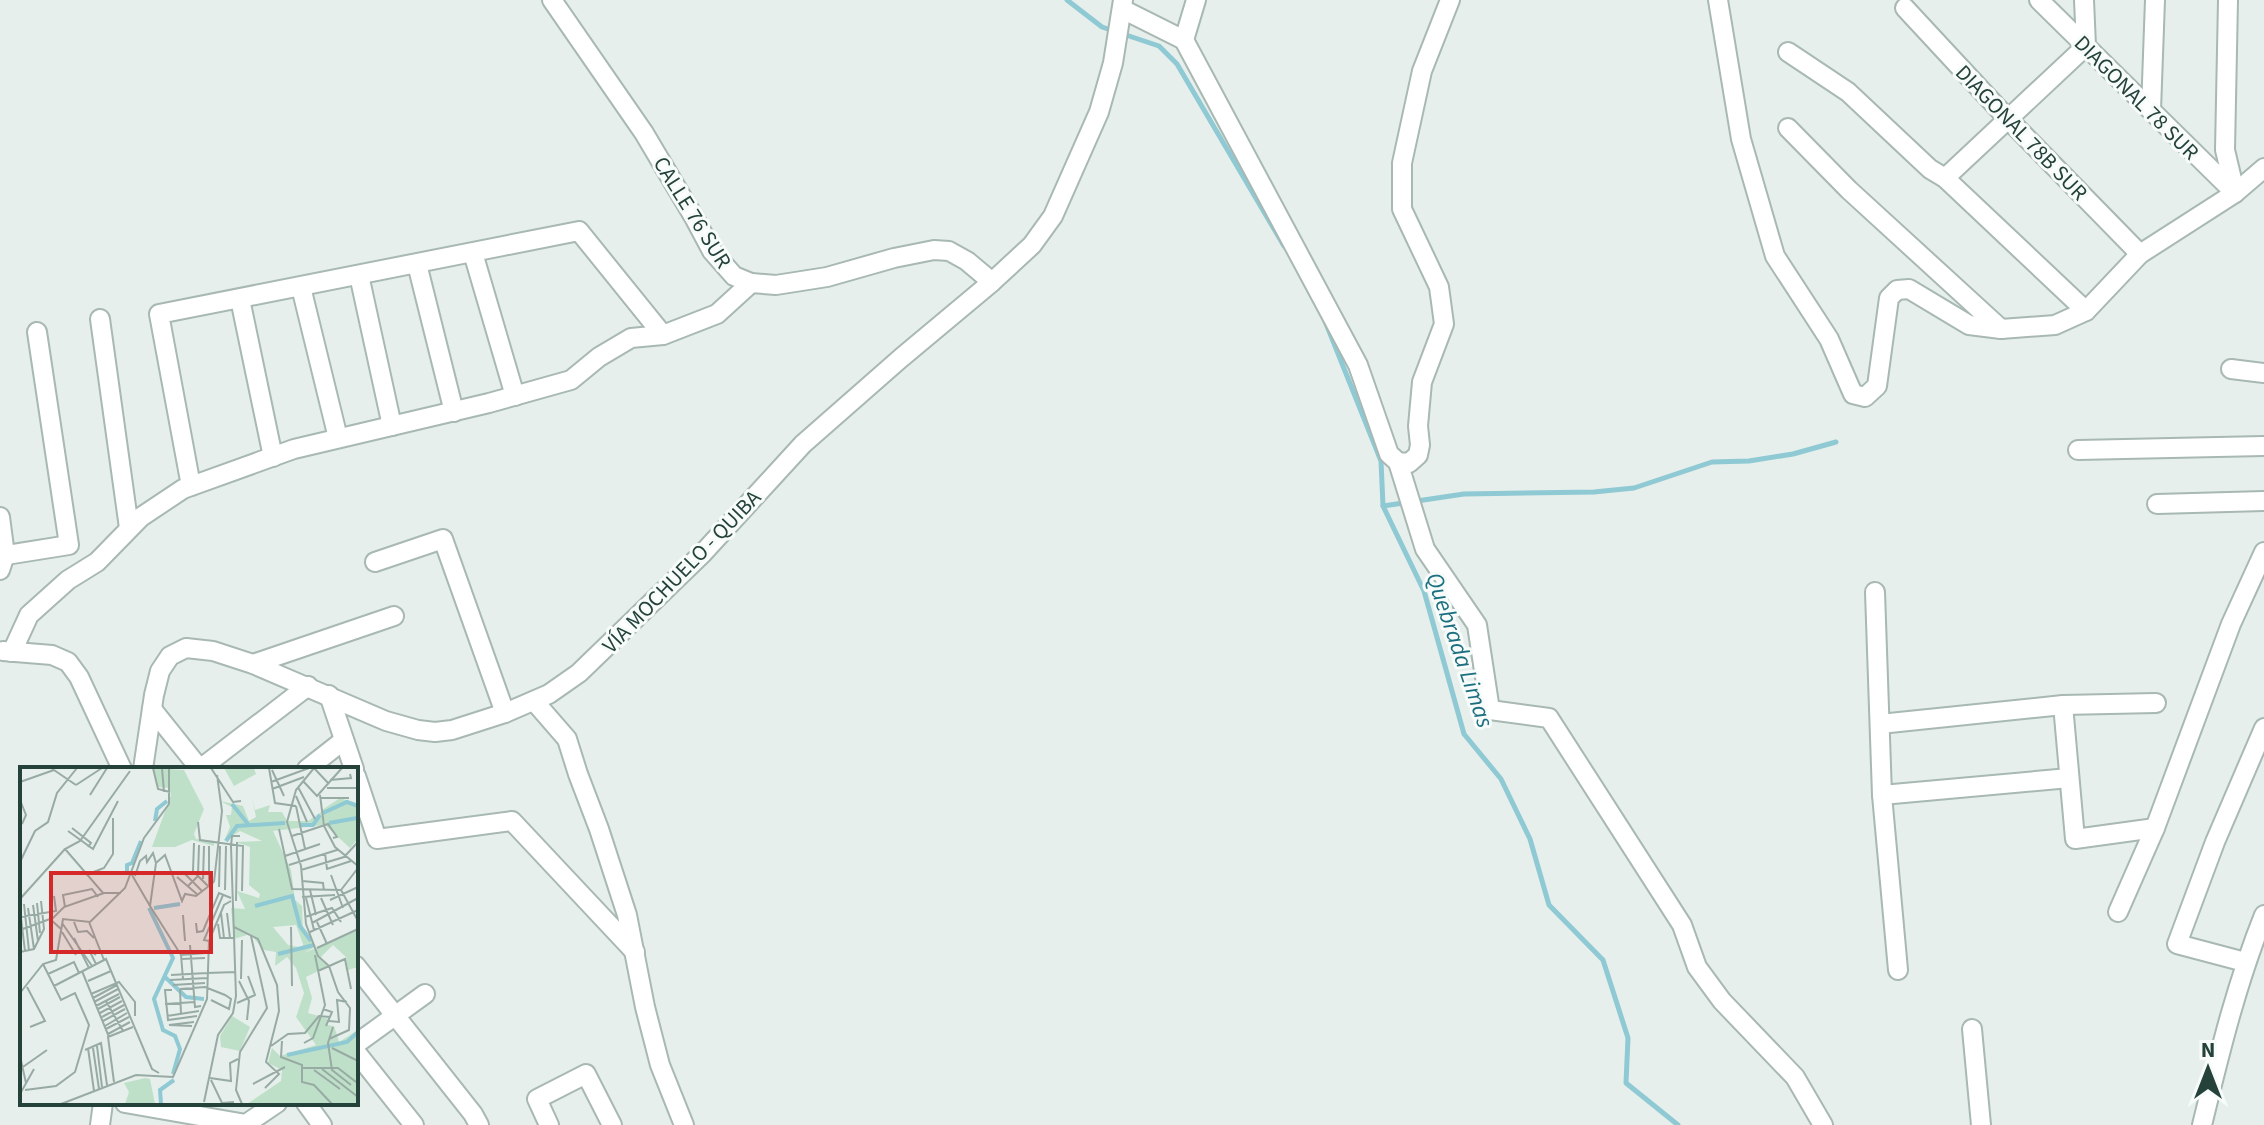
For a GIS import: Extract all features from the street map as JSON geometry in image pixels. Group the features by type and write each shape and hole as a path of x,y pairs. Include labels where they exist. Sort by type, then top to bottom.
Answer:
{"street":[{"name":"CALLE 76 SUR","path":"553,0 644,133 712,251 734,276 751,283 776,285 827,277 934,250 949,251 967,261 992,282"},
{"path":"1184,40 1196,0"},
{"path":"1398,462 1409,463 1418,455 1422,382 1444,324 1439,287 1402,209 1401,186 1402,163 1422,71 1450,0"},
{"path":"1718,0 1741,139 1775,256 1829,339 1853,394 1865,397 1877,386 1889,298 1897,290 1909,289 1969,325 2001,329 2055,325 2086,311 2140,254 2235,193 2264,168"},
{"name":"DIAGONAL 78 SUR","path":"2039,0 2235,193"},
{"path":"1945,178 2086,46 2084,0"},
{"path":"2151,110 2155,0"},
{"path":"2228,0 2225,150 2235,193"},
{"name":"DIAGONAL 78B SUR","path":"1905,8 2140,254"},
{"path":"1122,10 1184,40 1358,365 1389,454 1398,462 1425,549 1477,625 1490,710 1549,718 1682,925 1697,967 1722,1001 1795,1077 1823,1125"},
{"name":"VÍA MOCHUELO - QUIBA","path":"143,767 160,671 170,656 186,648 213,651 253,664 386,721 418,730 452,730 505,713 549,694 579,673 703,553 803,444 1032,245 1053,216 1099,112 1122,10"},
{"path":"1788,52 1848,92 2086,311"},
{"path":"1788,128 1849,190 2001,329"},
{"path":"191,486 159,314 579,231 663,335"},
{"path":"473,253 515,396"},
{"path":"417,264 454,412"},
{"path":"359,275 392,426"},
{"path":"121,767 79,677 68,662 52,655 6,652 29,615 68,580 97,562 151,510 183,489 294,449 454,412 571,380 599,357 631,338 663,335 717,314 751,283"},
{"path":"301,287 338,438"},
{"path":"240,299 273,457"},
{"path":"100,319 129,528"},
{"path":"0,517 2,560 69,545 37,332"},
{"path":"2231,369 2264,373"},
{"path":"2078,450 2264,446"},
{"path":"2157,504 2264,501"},
{"path":"375,562 443,539 505,713"},
{"path":"2118,912 2155,828 2231,624 2264,552"},
{"path":"1875,592 1882,795 1898,970"},
{"path":"253,664 394,616"},
{"path":"203,767 308,686"},
{"path":"329,695 353,767"},
{"path":"534,701 567,739 627,915 660,1065 684,1125"},
{"path":"1880,724 2063,705 2156,703"},
{"path":"2063,705 2075,839 2155,828"},
{"path":"152,709 198,767"},
{"path":"2245,962 2177,944 2215,842 2264,728"},
{"path":"310,767 344,740"},
{"path":"1882,795 2069,778"},
{"path":"360,802 377,839 512,821 635,952"},
{"path":"2202,1125 2230,1009 2264,915"},
{"path":"358,969 479,1125"},
{"path":"358,1043 425,994"},
{"path":"1972,1029 1981,1125"},
{"path":"358,1055 414,1125"},
{"path":"549,1125 537,1099 586,1074 612,1125"},
{"path":"100,1125 103,1105"},
{"path":"137,1105 246,1124 274,1105"},
{"path":"307,1105 322,1125"}],"waterway":[{"name":"Quebrada Limas","path":"1067,0 1102,27 1114,31"},
{"name":"Quebrada Limas","path":"1123,34 1159,46 1177,64 1284,246"},
{"name":"Quebrada Limas","path":"1325,321 1381,461 1383,506 1424,591 1464,734 1501,779 1530,839 1549,905 1603,960 1628,1038 1626,1083 1678,1125"},
{"path":"1383,506 1464,494 1594,492 1634,488 1712,462 1749,461 1793,454 1836,442"}]}
